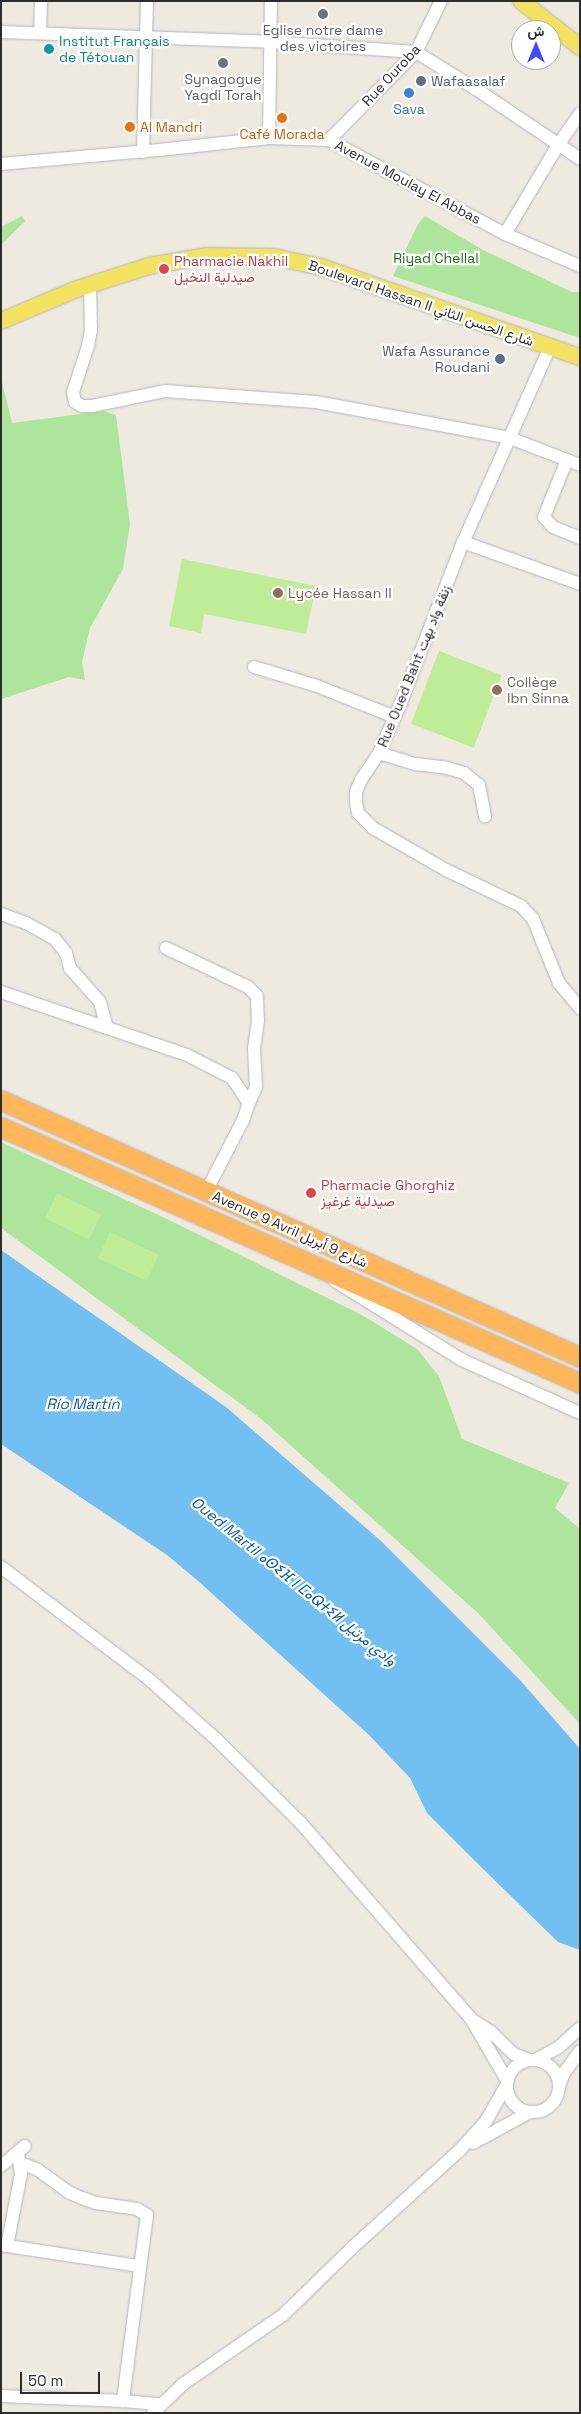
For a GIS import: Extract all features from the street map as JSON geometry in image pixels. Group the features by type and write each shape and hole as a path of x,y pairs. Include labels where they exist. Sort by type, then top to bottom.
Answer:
{"highway":[{"name":"Avenue 9 Avril شارع 9 أبريل","path":"1,1100 580,1357"},
{"name":"Avenue 9 Avril شارع 9 أبريل","path":"1,1126 580,1383"}],"main road":[{"path":"521,1 580,47"},
{"name":"Boulevard Hassan II شارع الحسن الثاني","path":"1,321 90,284 149,266 206,256 274,257 321,267 580,357"}],"street":[{"path":"40,33 41,1"},
{"path":"143,152 147,1"},
{"path":"269,138 271,1"},
{"name":"Rue Ouroba","path":"328,140 416,52 442,1"},
{"path":"1,32 270,42 416,52 476,89 580,159"},
{"path":"505,234 558,145 580,113"},
{"name":"Avenue Moulay El Abbas","path":"1,162 143,152 269,138 328,140 505,234 580,266"},
{"path":"90,284 91,330 88,346 73,392 75,402 82,406 92,406 158,392 184,392 316,402 510,438 580,465"},
{"name":"Rue Oued Baht زنقة واد بهت","path":"550,347 463,542 395,717 378,753 361,780 356,792 358,813 373,828 446,870 521,906 533,919 560,983 580,1008"},
{"path":"567,460 544,517 553,527 580,538"},
{"path":"463,542 579,583"},
{"path":"254,667 317,686 395,717"},
{"path":"378,753 416,764 464,772 479,785 485,816"},
{"path":"1,914 26,923 55,939 66,953 70,968 100,1002 106,1028"},
{"path":"166,948 248,987 257,996 258,1020 254,1048 256,1087 244,1120 206,1192"},
{"path":"1,992 187,1055 232,1078 249,1104"},
{"path":"316,1266 358,1297 462,1360 580,1413"},
{"path":"1,1567 144,1676 217,1740 321,1845 472,2019 507,2083 513,2104 530,2112"},
{"path":"472,2019 491,2032 514,2054 552,2068 559,2086"},
{"path":"1,2396 123,2400 156,2409 183,2384 283,2315 353,2247 460,2150 486,2121 513,2069 552,2053 580,2028"},
{"path":"460,2150 530,2112 542,2110 553,2103 567,2068 580,2051"},
{"path":"21,2154 38,2170 70,2193 96,2203 145,2213 146,2221 123,2400"},
{"path":"1,2166 21,2154"},
{"path":"21,2154 22,2174 4,2245 139,2266"}],"green space":[{"path":"22,216 25,221 1,245 1,227"},
{"name":"Riyad Chellal","path":"425,216 483,250 572,292 580,292 580,338 393,276 418,224"},
{"path":"1,378 12,423 103,411 116,415 130,524 123,569 90,628 82,662 85,680 69,677 1,699"},
{"path":"182,559 316,586 306,634 204,614 201,633 169,626"},
{"path":"439,651 502,675 474,748 411,724"},
{"path":"1,1142 167,1219 362,1315 417,1349 439,1376 462,1439 569,1483 555,1508 580,1529 580,1724 479,1614 260,1418 1,1228"},
{"path":"57,1193 101,1214 89,1240 45,1218"},
{"path":"110,1232 159,1255 147,1281 98,1258"}],"water":[{"name":"Río Martín","path":"1,1250 226,1407 381,1541 521,1681 580,1749 580,1950 558,1942 427,1813 410,1778 369,1735 197,1580 167,1555 1,1444"}],"place":[{"name":"Eglise notre dame des victoires","path":"323,14"},
{"name":"Institut Français de Tétouan","path":"49,49"},
{"name":"Synagogue Yagdi Torah","path":"223,63"},
{"name":"Wafaasalaf","path":"421,81"},
{"name":"Sava","path":"409,93"},
{"name":"Café Morada","path":"282,118"},
{"name":"Al Mandri","path":"130,127"},
{"name":"Pharmacie Nakhil صيدلية النخيل","path":"164,269"},
{"name":"Wafa Assurance Roudani","path":"500,359"},
{"name":"Lycée Hassan II","path":"278,593"},
{"name":"Collège Ibn Sinna","path":"497,690"},
{"name":"Pharmacie Ghorghiz صيدلية غرغيز","path":"311,1193"}],"water label":[{"name":"Oued Martil ⴰⵙⵉⴼ ⵏ ⵎⴰⵕⵜⵉⵍ وادي مرتيل","path":"294,1581"}]}
